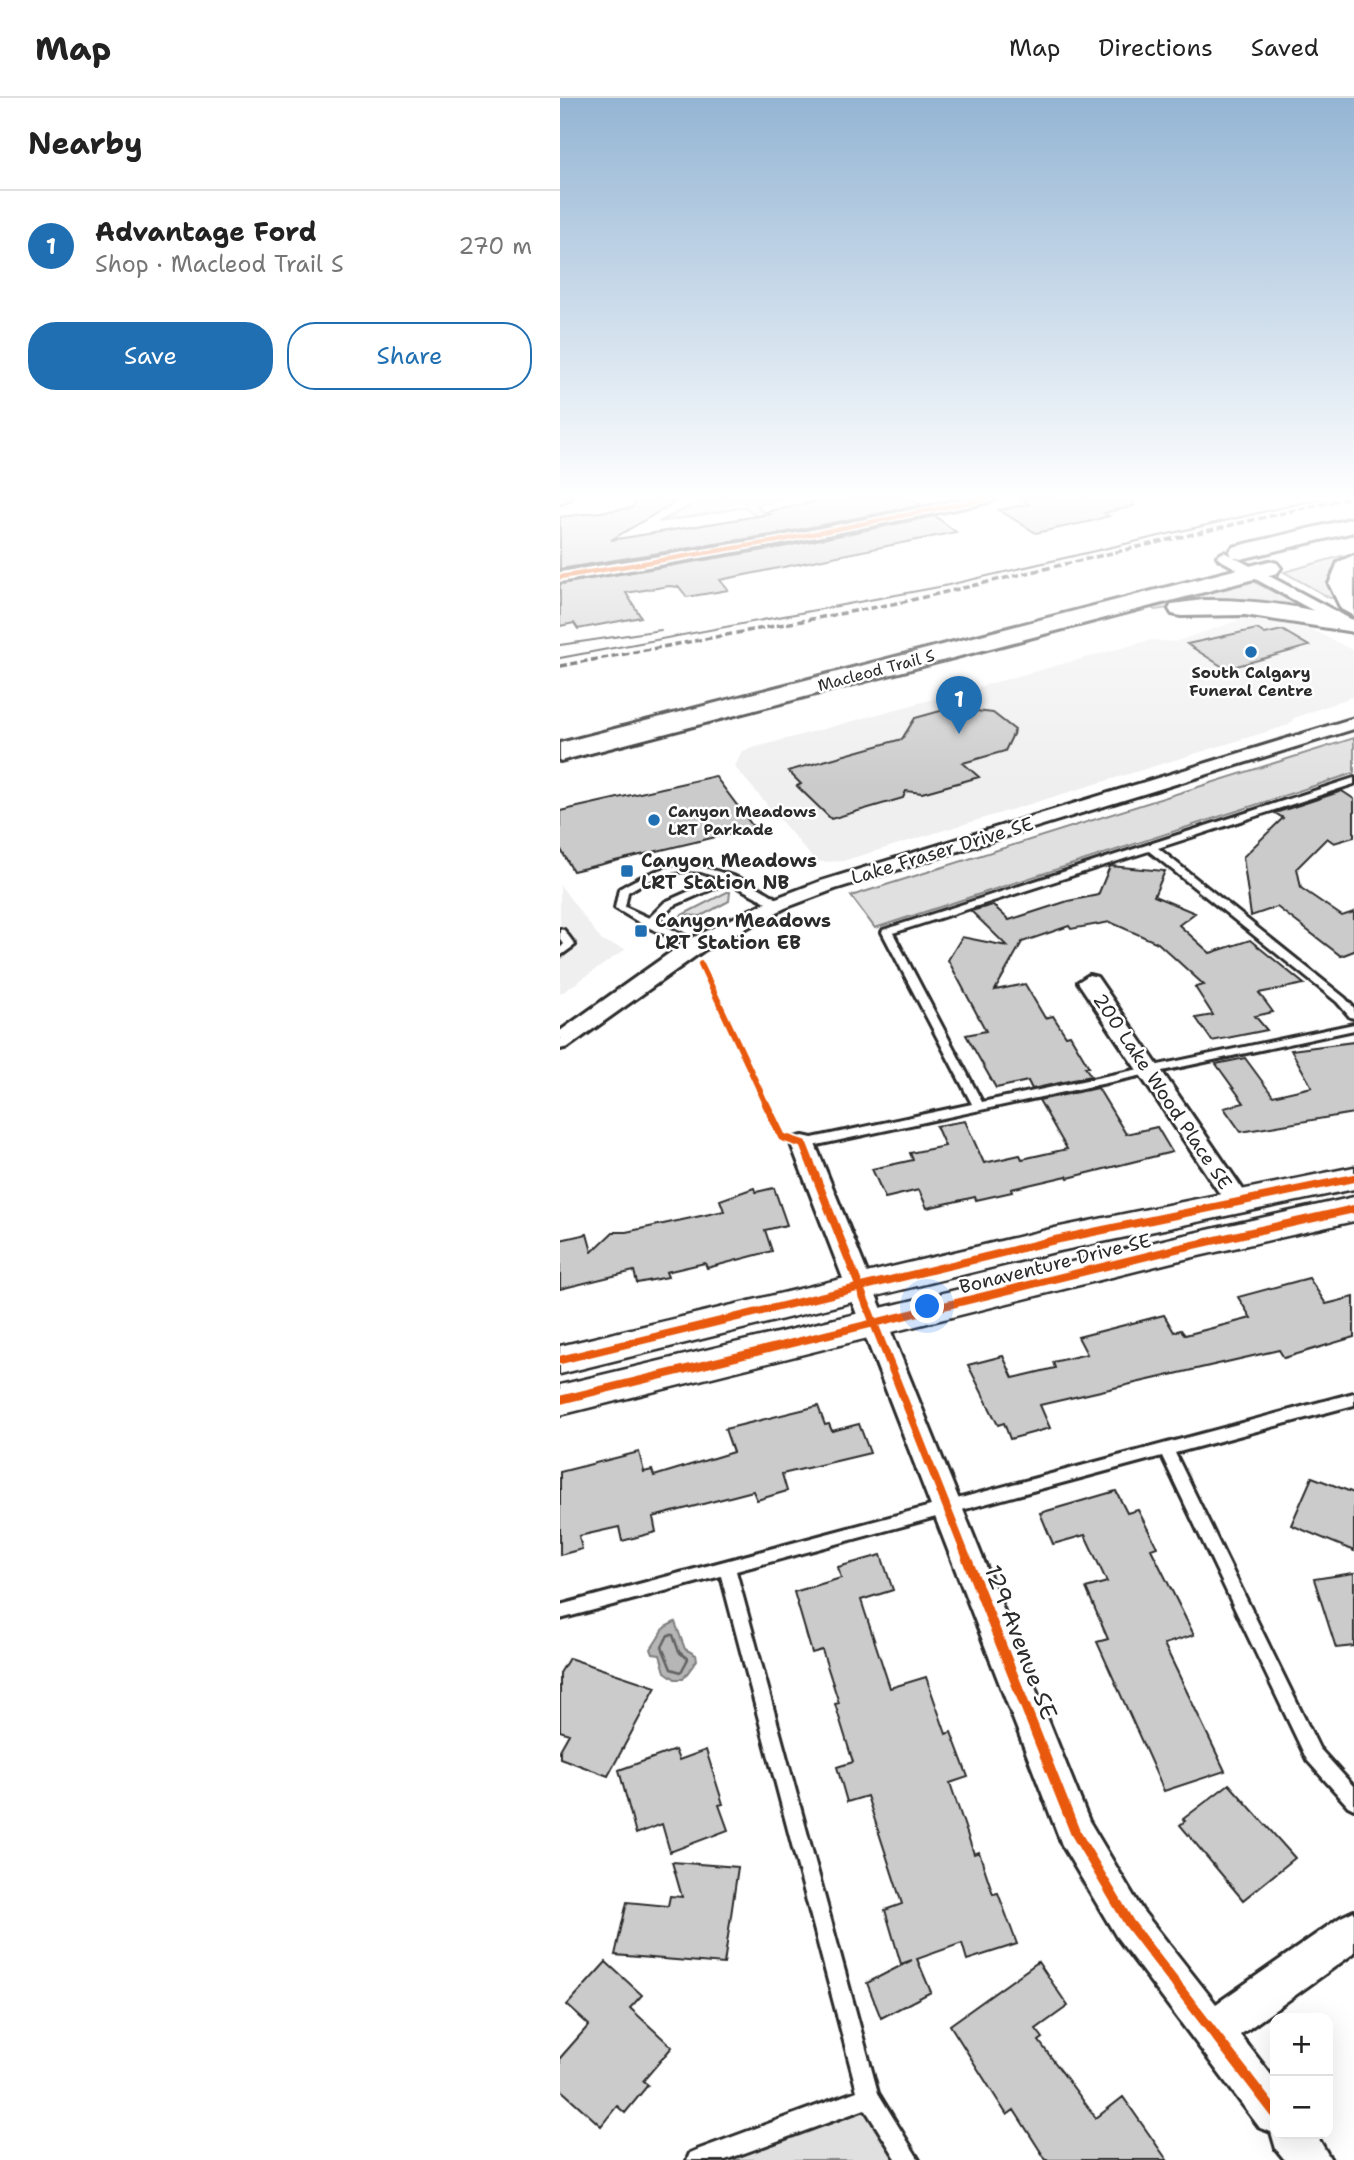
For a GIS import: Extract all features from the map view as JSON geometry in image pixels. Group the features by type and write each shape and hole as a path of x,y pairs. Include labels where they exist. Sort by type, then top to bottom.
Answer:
{"highway":[{"name":"Macleod Trail S","path":"560,728 1114,594"},
{"name":"Macleod Trail S","path":"560,752 867,672 1136,594"},
{"path":"1343,594 1353,619"},
{"path":"867,672 909,670 1137,617 1206,607 1273,609 1353,619"}],"street":[{"path":"1307,594 1353,619"},
{"name":"Lake Fraser Drive SE","path":"560,1042 696,944 778,904 828,885 1354,723"},
{"name":"200 Lake Wood Place SE","path":"1089,982 1237,1200"},
{"name":"129 Avenue SE","path":"803,1144 1075,1832 1129,1923 1270,2106"},
{"name":"Bonaventure Drive SE","path":"560,1360 859,1286 1237,1200 1354,1178"},
{"name":"Bonaventure Drive SE","path":"560,1400 1354,1209"},
{"path":"1214,2030 1354,1930"},
{"path":"1295,2139 1310,2160"}],"lane":[{"path":"979,1107 887,932 1354,781"},
{"path":"1152,848 1341,1000 1354,1015"},
{"path":"696,944 620,908 623,891 657,874 687,867 709,868 778,904"},
{"path":"649,924 669,904 730,877"},
{"path":"560,932 570,945 560,953"},
{"path":"803,1144 1354,1027"},
{"path":"560,1612 728,1570 1354,1399"},
{"path":"1166,1449 1313,1754 1354,1800"},
{"path":"728,1570 869,2097 909,2160"},
{"path":"697,2160 869,2097"}],"shaded area":[{"path":"1198,594 1278,594 1308,610 1191,605 1155,610 1150,607"},
{"path":"1246,618 1305,626 1354,651 1354,696 1294,718 1289,725 843,861 816,862 735,767 742,751 1151,640 1174,642"},
{"path":"1354,738 1354,773 875,928 851,896"},
{"path":"560,885 602,941 626,949 560,994"},
{"path":"730,892 729,901 701,916 682,915"},
{"path":"869,2097 909,2160 697,2160"}],"water":[{"path":"675,1622 685,1649 696,1655 697,1660 683,1679 675,1679 665,1672 660,1655 653,1654 651,1649 665,1627"}],"building":[{"path":"560,594 627,594 641,617 578,629 574,623 560,626"},
{"name":"South Calgary Funeral Centre","path":"1257,629 1265,634 1282,630 1309,646 1226,669 1187,644"},
{"path":"951,708 993,713 1015,730 1005,751 963,763 979,777 922,793 906,791 903,798 831,819 797,786 801,784 788,771 902,739 915,718"},
{"name":"Canyon Meadows LRT Parkade","path":"715,776 754,828 573,871 560,848 560,811"},
{"path":"1342,791 1354,799 1354,837 1334,843 1327,838 1297,868 1301,888 1342,916 1354,912 1354,951 1341,956 1277,907 1251,916 1243,857 1283,818 1275,813"},
{"path":"1110,866 1165,871 1154,896 1195,913 1179,925 1210,953 1250,940 1304,984 1259,993 1273,1012 1255,1016 1267,1030 1212,1041 1196,1018 1213,1015 1195,987 1204,985 1158,943 1110,922 1071,929 1069,926 1022,942 995,990 1025,984 1045,1018 1053,1016 1066,1036 1070,1035 1089,1067 1085,1067 1091,1076 1032,1089 1028,1081 996,1088 966,1035 986,1031 948,960 962,937 1007,946 971,911 993,905 1009,920 1068,901 1098,895"},
{"path":"1354,1042 1354,1113 1241,1132 1224,1108 1244,1103 1216,1064 1245,1058 1273,1096 1312,1087 1291,1050"},
{"path":"1098,1088 1126,1134 1157,1127 1172,1152 1011,1189 1012,1192 927,1208 919,1190 885,1198 872,1169 913,1160 910,1153 945,1146 936,1126 965,1121 984,1163 1020,1155 1022,1159 1067,1149 1039,1100"},
{"path":"754,1188 756,1192 774,1188 787,1225 765,1230 772,1251 707,1268 705,1263 666,1272 668,1277 637,1283 634,1271 560,1289 560,1240 587,1234 592,1252 613,1232 626,1232 724,1211 720,1200"},
{"path":"1309,1278 1326,1304 1354,1297 1354,1337 1284,1358 1279,1350 1040,1405 1050,1428 1010,1439 1004,1423 998,1425 968,1365 1003,1356 1013,1378 1055,1368 1053,1362 1087,1354 1078,1337 1164,1315 1174,1332 1181,1330 1185,1335 1251,1318 1238,1297"},
{"path":"818,1406 825,1425 829,1424 832,1431 859,1424 870,1453 782,1474 787,1491 757,1500 753,1491 653,1517 656,1532 622,1541 619,1527 579,1536 582,1549 560,1555 560,1472 639,1452 644,1472 652,1470 654,1476 733,1452 725,1429"},
{"path":"1312,1477 1354,1493 1354,1551 1291,1525"},
{"path":"1116,1491 1127,1513 1138,1510 1157,1547 1151,1549 1194,1635 1164,1644 1225,1771 1164,1791 1097,1642 1108,1639 1086,1588 1107,1582 1085,1535 1053,1544 1040,1513"},
{"path":"881,1555 893,1590 861,1600 890,1688 926,1677 946,1734 951,1732 968,1777 950,1783 974,1854 979,1852 993,1894 998,1893 1017,1944 967,1960 962,1943 917,1959 931,1992 881,2018 867,1983 912,1960 901,1964 885,1910 902,1904 867,1796 847,1802 837,1767 853,1762 835,1704 839,1703 822,1650 812,1653 794,1592 841,1578 838,1567"},
{"path":"1354,1573 1354,1646 1336,1648 1314,1579"},
{"path":"569,1658 656,1687 608,1776 560,1758 560,1750 569,1734 560,1731 560,1673"},
{"path":"675,1750 679,1760 706,1750 728,1830 670,1852 662,1824 636,1834 619,1770"},
{"path":"1229,1784 1295,1858 1243,1900 1180,1825 1185,1821 1183,1819"},
{"path":"672,1862 738,1867 724,1964 615,1955 627,1902 668,1906 670,1896 682,1897"},
{"path":"606,1962 642,1995 630,2008 672,2047 643,2081 648,2085 625,2113 617,2106 601,2126 560,2089 560,2058 589,2025 567,2005"},
{"path":"1038,1962 1068,2006 1036,2029 1043,2038 1039,2041 1096,2118 1123,2097 1167,2160 1046,2160 1014,2110 1007,2115 950,2025"}],"tram line":[{"path":"560,658 900,594"},
{"path":"560,645 661,630"}],"railway":[{"path":"560,666 936,594"}],"cycle path":[{"path":"701,964 782,1137 803,1144 1075,1832 1129,1923 1270,2106"},
{"path":"560,1360 1055,1240 1354,1178"},
{"path":"560,1400 1176,1249 1354,1209"}],"place":[{"name":"South Calgary Funeral Centre","path":"1251,652"},
{"name":"Advantage Ford","path":"959,734"},
{"name":"Canyon Meadows LRT Parkade","path":"654,820"},
{"name":"Canyon Meadows LRT Station NB","path":"627,871"},
{"name":"Canyon Meadows LRT Station EB","path":"641,931"}]}
